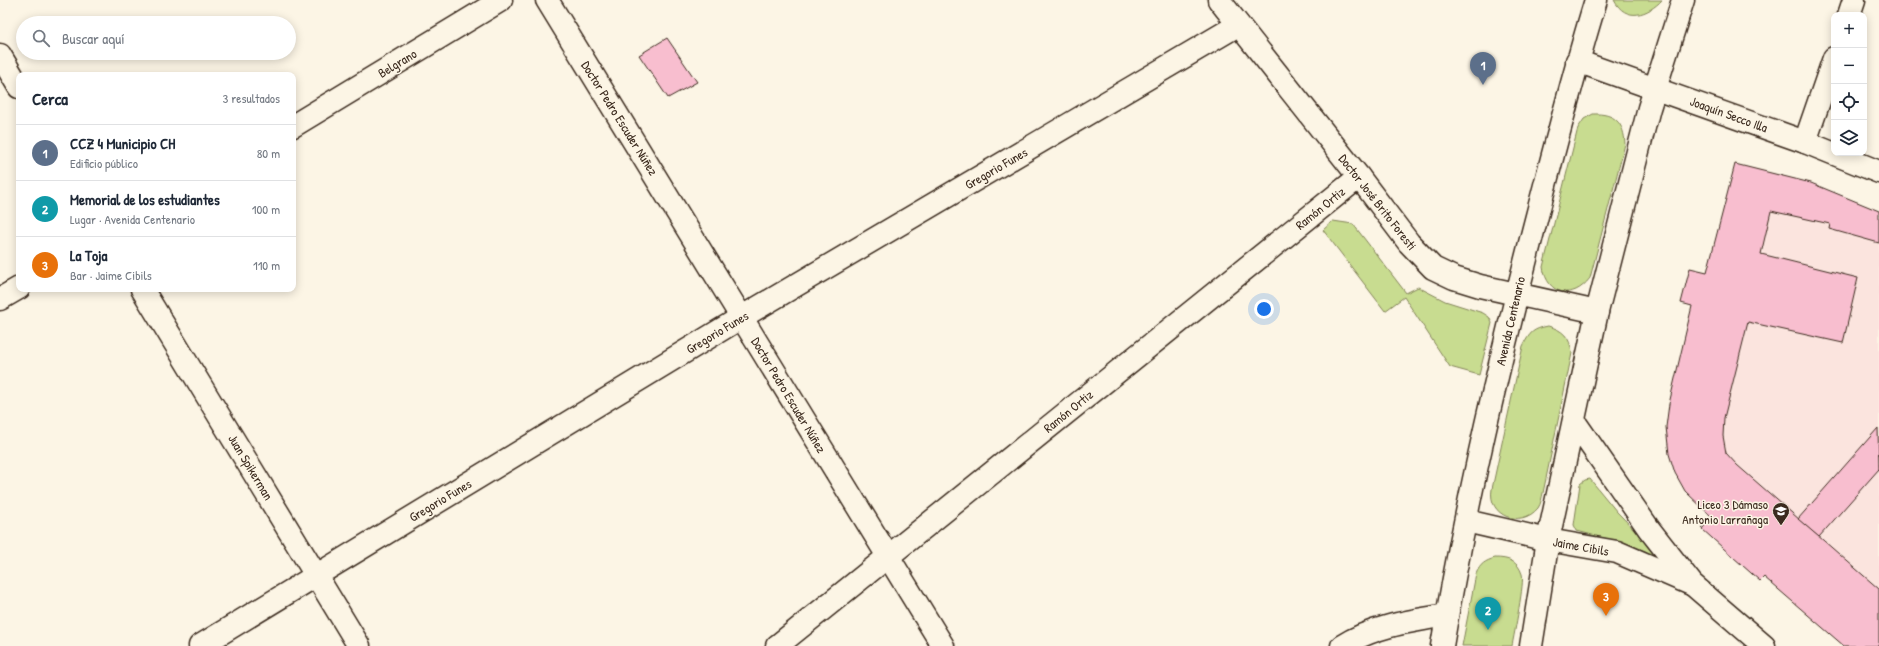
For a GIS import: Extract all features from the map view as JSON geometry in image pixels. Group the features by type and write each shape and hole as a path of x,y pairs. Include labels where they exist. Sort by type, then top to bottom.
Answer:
{"street":[{"name":"Belgrano","path":"296,124 501,0"},
{"name":"Doctor Pedro Escuder Núñez","path":"547,0 943,646"},
{"name":"Doctor José Brito Foresti","path":"1218,0 1359,177 1409,243 1433,268 1454,278 1480,286 1597,312"},
{"name":"Avenida Centenario","path":"1442,646 1466,521 1516,294 1577,61 1596,0"},
{"path":"1531,646 1548,540 1597,312 1655,87 1683,0"},
{"path":"1850,12 1854,0"},
{"name":"Gregorio Funes","path":"200,646 316,574 742,317 1238,25"},
{"path":"0,55 16,82"},
{"name":"Joaquín Secco Illa","path":"1577,61 1655,87 1805,142 1879,172"},
{"path":"1805,142 1831,67"},
{"name":"Ramón Ortiz","path":"777,646 1359,177"},
{"path":"0,299 16,290"},
{"name":"Juan Spikerman","path":"144,292 359,646"},
{"name":"Jaime Cibils","path":"1574,421 1649,529 1692,584 1764,646"},
{"name":"Jaime Cibils","path":"1466,521 1548,540 1617,552 1692,584"},
{"path":"1342,646 1373,631 1408,621 1447,615"}],"shaded area":[{"path":"1735,164 1811,183 1879,211 1879,646 1764,577 1760,581 1702,529 1712,517 1685,491 1675,473 1669,454 1666,427 1669,404 1692,306 1682,303 1690,268 1707,272"}],"green space":[{"path":"1614,0 1662,0 1644,13 1631,14 1625,12"},
{"path":"1593,114 1607,115 1617,121 1623,130 1625,144 1590,278 1576,290 1562,292 1555,289 1550,284 1545,276 1543,267 1578,128 1584,119"},
{"path":"1333,221 1353,224 1406,293 1418,287 1445,301 1483,313 1489,317 1492,323 1479,375 1450,367 1404,297 1385,311 1323,230"},
{"path":"1548,326 1562,332 1565,335 1570,343 1572,353 1541,503 1531,514 1523,518 1515,518 1500,512 1495,506 1492,498 1492,489 1523,346 1532,332 1539,328"},
{"path":"1590,479 1617,512 1679,575 1645,551 1627,544 1577,531 1574,525 1580,484 1585,480"},
{"path":"1495,558 1512,561 1515,563 1522,574 1523,579 1512,646 1462,646 1476,574 1483,563"}],"building":[{"path":"667,38 697,82 668,98 639,55"},
{"path":"1735,164 1811,183 1879,211 1879,243 1829,229 1830,224 1771,211 1761,254 1858,278 1843,343 1748,322 1724,418 1723,436 1726,453 1737,465 1879,589 1879,646 1844,646 1764,577 1760,581 1702,529 1712,517 1685,491 1675,473 1669,454 1666,427 1669,404 1692,306 1681,303 1690,268 1707,272"},
{"path":"1878,428 1879,469 1819,537 1798,519"}],"place":[{"name":"CCZ 4 Municipio CH","path":"1483,85"},
{"name":"Liceo 3 Dámaso Antonio Larrañaga","path":"1781,526"},
{"name":"La Toja","path":"1606,616"},
{"name":"Memorial de los estudiantes","path":"1488,630"}]}
